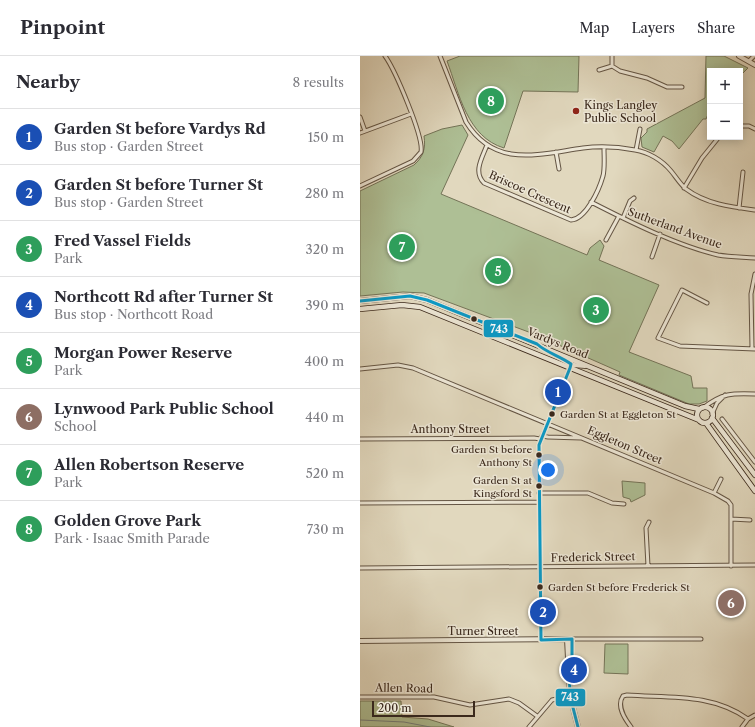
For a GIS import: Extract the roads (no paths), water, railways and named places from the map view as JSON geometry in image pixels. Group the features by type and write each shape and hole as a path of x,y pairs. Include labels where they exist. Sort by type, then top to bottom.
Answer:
{"main road":[{"name":"Vardys Road","path":"360,301 405,296 421,298 600,369 685,406 701,408"},
{"name":"Vardys Road","path":"360,309 402,305 420,307 699,420"},
{"path":"755,475 712,416 708,408 701,408 697,416 699,420 706,423 755,491"},
{"path":"706,423 712,416"}],"street":[{"path":"360,186 413,161 418,156 422,147 421,139 410,114 396,74 384,56"},
{"path":"440,56 466,122 475,134 487,145 508,154 522,156 583,148 636,150 663,163 684,188 706,201 755,210"},
{"path":"612,56 612,66"},
{"path":"739,56 755,65"},
{"path":"749,61 754,56"},
{"path":"599,70 612,66 620,71 647,78 667,87 682,88"},
{"path":"360,133 410,114"},
{"path":"360,118 365,131"},
{"path":"743,126 749,126 755,130"},
{"path":"636,150 640,129"},
{"path":"684,188 702,158 717,140"},
{"name":"Briscoe Crescent","path":"487,145 478,171 480,179 487,185 568,220 579,218 585,213 591,202 603,176 604,148"},
{"path":"556,152 559,168"},
{"path":"739,208 742,172"},
{"path":"606,240 630,201 634,198"},
{"name":"Sutherland Avenue","path":"591,202 660,234 720,255 755,258"},
{"path":"652,257 660,234"},
{"path":"707,303 682,290 658,338 662,341 680,346 754,348 751,294 755,274"},
{"path":"537,344 543,349 571,364 541,438 539,448 541,640"},
{"name":"Eggleton Street","path":"360,369 398,365 413,368 714,493 730,503 731,566"},
{"path":"570,368 576,365 600,369"},
{"path":"701,408 715,399 725,395 755,394"},
{"path":"712,416 717,403 725,395"},
{"path":"722,419 755,462"},
{"name":"Anthony Street","path":"360,439 583,438"},
{"path":"714,493 721,479"},
{"path":"539,493 588,493 611,502 624,504"},
{"path":"360,504 539,502"},
{"path":"731,519 750,520"},
{"path":"648,566 646,528 649,522"},
{"name":"Frederick Street","path":"360,568 755,566"},
{"path":"569,639 567,657 569,662 570,696 578,727"},
{"name":"Turner Street","path":"360,641 701,639"},
{"path":"529,727 552,700 570,696"},
{"path":"631,727 623,714 621,700 623,696 687,697 733,710 748,719"},
{"name":"Allen Road","path":"360,697 434,697 470,705 509,699 519,702 538,716"},
{"path":"742,727 748,719 755,715"}],"waterway":[{"path":"360,720 404,722 430,727"}],"place":[{"name":"Golden Grove Park","path":"491,101"},
{"name":"Kings Langley Public School","path":"576,111"},
{"name":"Allen Robertson Reserve","path":"402,247"},
{"name":"Morgan Power Reserve","path":"498,271"},
{"name":"Fred Vassel Fields","path":"596,310"},
{"name":"Garden St before Vardys Rd","path":"558,392"},
{"name":"Garden St at Eggleton St","path":"552,414"},
{"name":"Garden St before Anthony St","path":"539,455"},
{"name":"Garden St at Kingsford St","path":"539,486"},
{"name":"Garden St before Frederick St","path":"540,587"},
{"name":"Lynwood Park Public School","path":"731,603"},
{"name":"Garden St before Turner St","path":"543,612"},
{"name":"Northcott Rd after Turner St","path":"574,670"}]}
